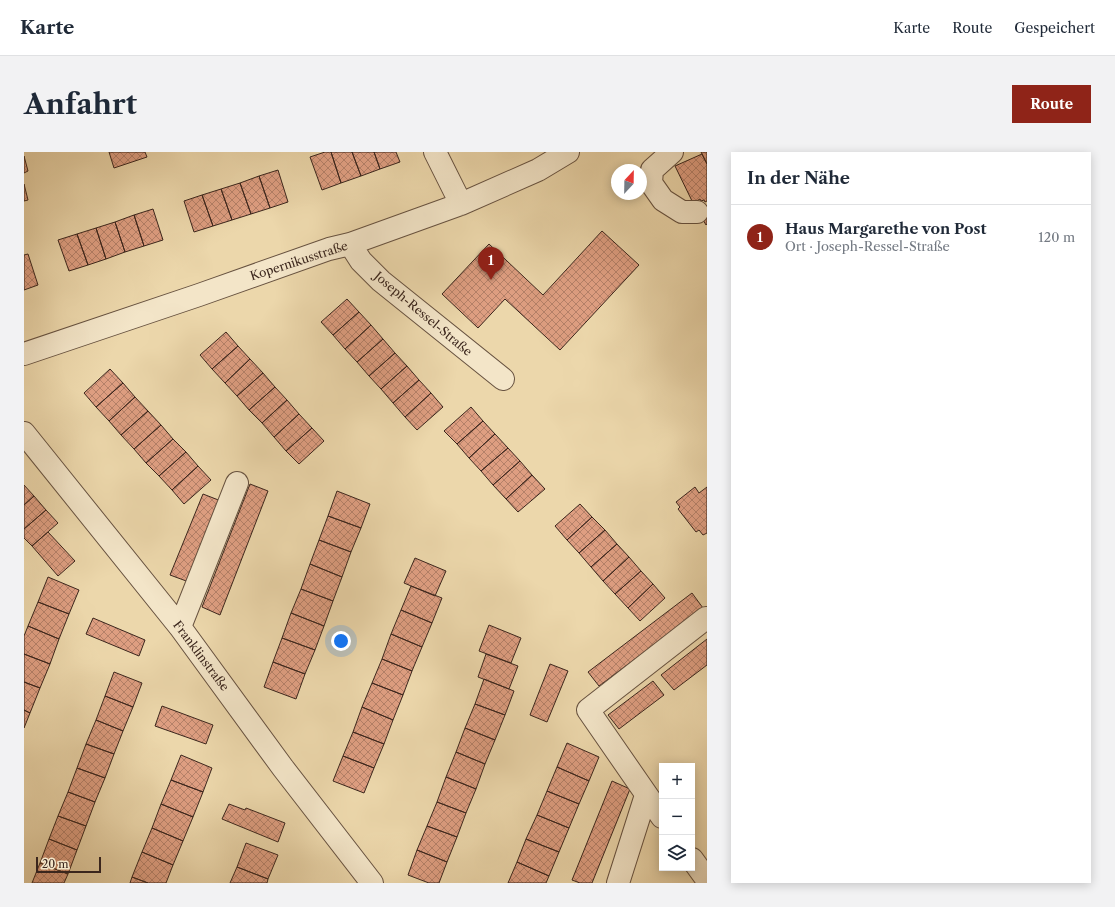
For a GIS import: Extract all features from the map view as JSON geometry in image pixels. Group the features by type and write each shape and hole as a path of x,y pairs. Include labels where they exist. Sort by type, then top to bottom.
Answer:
{"street":[{"path":"435,152 461,204"},
{"name":"Kopernikusstraße","path":"24,354 329,249 350,244 461,204 538,170 568,152"},
{"path":"672,152 652,170 650,183 663,200 682,212 697,212"},
{"name":"Joseph-Ressel-Straße","path":"350,244 361,261 381,281 503,380"},
{"name":"Franklinstraße","path":"24,433 180,627 283,768 372,883"},
{"path":"180,627 237,483"},
{"path":"659,813 588,710 706,618"},
{"path":"618,883 646,795"},
{"path":"695,866 701,879"}],"building":[{"path":"109,152 145,152 147,157 114,168"},
{"path":"325,152 331,152 341,183 322,190 310,157"},
{"path":"331,152 352,152 361,176 341,183"},
{"path":"352,152 374,152 380,169 361,176"},
{"path":"374,152 396,152 400,162 380,169"},
{"path":"701,152 707,152 707,164"},
{"path":"702,154 707,164 707,201 701,201 700,199 693,203 675,166"},
{"path":"24,156 28,171 24,173"},
{"path":"278,170 288,202 270,208 259,176"},
{"path":"259,176 270,208 251,214 240,183"},
{"path":"240,183 251,214 232,220 221,189"},
{"path":"24,184 28,200 24,201"},
{"path":"221,189 232,220 213,226 202,195"},
{"path":"202,195 213,226 194,232 184,201"},
{"path":"153,209 163,240 144,246 134,215"},
{"path":"134,215 144,246 125,252 115,222"},
{"path":"707,216 707,224 706,225 702,218"},
{"path":"115,222 125,252 106,259 96,228"},
{"path":"96,228 106,259 88,265 77,234"},
{"path":"602,231 639,265 560,350 505,299 478,328 442,294 489,244 543,295"},
{"path":"77,234 88,265 69,271 58,240"},
{"path":"28,254 38,285 24,290 24,255"},
{"path":"347,299 359,312 333,335 321,322"},
{"path":"359,312 371,325 345,349 333,335"},
{"path":"371,325 383,339 357,362 345,349"},
{"path":"226,332 238,346 212,369 200,355"},
{"path":"383,339 395,353 369,376 357,362"},
{"path":"238,346 250,359 225,383 212,369"},
{"path":"395,353 407,366 381,389 369,376"},
{"path":"250,359 263,373 237,396 225,383"},
{"path":"407,366 419,380 393,403 381,389"},
{"path":"110,369 123,383 96,407 84,393"},
{"path":"263,373 275,387 249,410 237,396"},
{"path":"419,380 431,393 405,417 393,403"},
{"path":"123,383 135,397 109,421 96,407"},
{"path":"275,387 287,400 262,423 249,410"},
{"path":"431,393 443,407 417,430 405,417"},
{"path":"135,397 148,411 121,435 109,421"},
{"path":"287,400 299,414 274,437 262,423"},
{"path":"471,407 483,421 457,444 444,431"},
{"path":"148,411 161,425 134,449 121,435"},
{"path":"299,414 312,428 286,451 274,437"},
{"path":"483,421 495,434 469,458 457,444"},
{"path":"161,425 173,439 146,463 134,449"},
{"path":"312,428 324,441 299,464 286,451"},
{"path":"495,434 508,448 481,471 469,458"},
{"path":"173,439 186,452 159,476 146,463"},
{"path":"508,448 520,461 493,485 481,471"},
{"path":"186,452 198,466 172,490 159,476"},
{"path":"520,461 532,475 506,499 493,485"},
{"path":"198,466 211,480 184,504 172,490"},
{"path":"532,475 545,489 518,512 506,499"},
{"path":"250,484 268,491 220,615 202,607"},
{"path":"24,485 34,496 24,505"},
{"path":"695,487 699,493 707,487 707,533 703,535 699,530 696,532 678,509 680,507 676,502"},
{"path":"337,491 370,504 361,528 328,516"},
{"path":"203,494 221,501 189,582 170,575"},
{"path":"34,496 46,510 24,529 24,505"},
{"path":"580,504 592,517 567,540 555,526"},
{"path":"46,510 58,523 32,546 24,538 24,529"},
{"path":"328,516 361,528 351,552 319,540"},
{"path":"592,517 605,530 579,553 567,540"},
{"path":"605,530 617,544 591,567 579,553"},
{"path":"48,532 75,561 58,576 32,546"},
{"path":"319,540 351,552 342,577 310,564"},
{"path":"617,544 629,557 603,581 591,567"},
{"path":"629,557 641,571 615,594 603,581"},
{"path":"415,558 446,571 435,596 404,583"},
{"path":"310,564 342,577 333,601 301,589"},
{"path":"641,571 653,584 628,608 615,594"},
{"path":"48,577 79,590 69,614 38,602"},
{"path":"653,584 665,598 640,621 628,608"},
{"path":"411,586 442,598 432,623 401,610"},
{"path":"301,589 333,601 324,626 291,613"},
{"path":"692,593 703,608 599,686 588,672"},
{"path":"38,602 69,614 59,639 28,626"},
{"path":"401,610 432,623 422,647 391,634"},
{"path":"291,613 324,626 315,650 282,638"},
{"path":"93,618 145,640 139,656 86,634"},
{"path":"489,625 521,638 511,663 479,651"},
{"path":"28,626 59,639 50,664 24,654 24,636"},
{"path":"391,634 422,647 412,671 382,659"},
{"path":"282,638 315,650 305,674 273,662"},
{"path":"707,639 707,665 674,690 661,675"},
{"path":"24,654 50,664 40,688 24,682"},
{"path":"486,654 518,666 509,689 478,677"},
{"path":"382,659 412,671 403,695 372,683"},
{"path":"273,662 305,674 296,699 264,687"},
{"path":"550,664 568,671 547,722 530,715"},
{"path":"114,672 142,683 133,707 105,696"},
{"path":"484,679 514,691 505,715 475,704"},
{"path":"653,681 664,695 619,729 608,715"},
{"path":"24,682 40,688 30,713 24,710"},
{"path":"372,683 403,695 393,720 362,707"},
{"path":"105,696 133,707 123,731 96,720"},
{"path":"475,704 505,715 495,740 465,728"},
{"path":"162,706 213,725 206,744 155,726"},
{"path":"362,707 393,720 384,744 353,732"},
{"path":"24,710 30,713 24,728"},
{"path":"96,720 123,731 114,754 86,744"},
{"path":"465,728 495,740 485,764 456,752"},
{"path":"353,732 384,744 374,768 343,756"},
{"path":"567,743 599,757 589,781 557,767"},
{"path":"86,744 114,754 105,778 77,768"},
{"path":"456,752 485,764 476,789 446,777"},
{"path":"181,755 212,768 203,792 171,780"},
{"path":"343,756 374,768 364,793 333,781"},
{"path":"557,767 589,781 579,804 547,791"},
{"path":"77,768 105,778 95,802 68,792"},
{"path":"446,777 476,789 466,813 437,802"},
{"path":"171,780 203,792 193,817 161,804"},
{"path":"612,781 630,789 592,883 580,883 572,880"},
{"path":"547,791 579,804 569,828 537,815"},
{"path":"68,792 95,802 86,826 58,816"},
{"path":"437,802 466,813 457,837 427,826"},
{"path":"161,804 193,817 183,841 152,828"},
{"path":"229,804 245,810 246,808 285,823 278,842 222,819"},
{"path":"537,815 569,828 559,852 526,839"},
{"path":"58,816 86,826 77,850 49,839"},
{"path":"427,826 457,837 447,862 417,850"},
{"path":"152,828 183,841 173,865 142,852"},
{"path":"49,839 77,850 68,874 40,863"},
{"path":"526,839 559,852 549,876 517,862"},
{"path":"246,843 278,855 268,879 237,867"},
{"path":"417,850 447,862 439,883 429,883 408,875"},
{"path":"142,852 173,865 166,883 148,883 132,877"},
{"path":"517,862 549,876 546,883 508,883"},
{"path":"40,863 68,874 64,883 32,883"},
{"path":"237,867 268,879 267,883 230,883"},
{"path":"132,877 148,883 130,883"}],"place":[{"name":"Haus Margarethe von Post","path":"491,280"}]}
